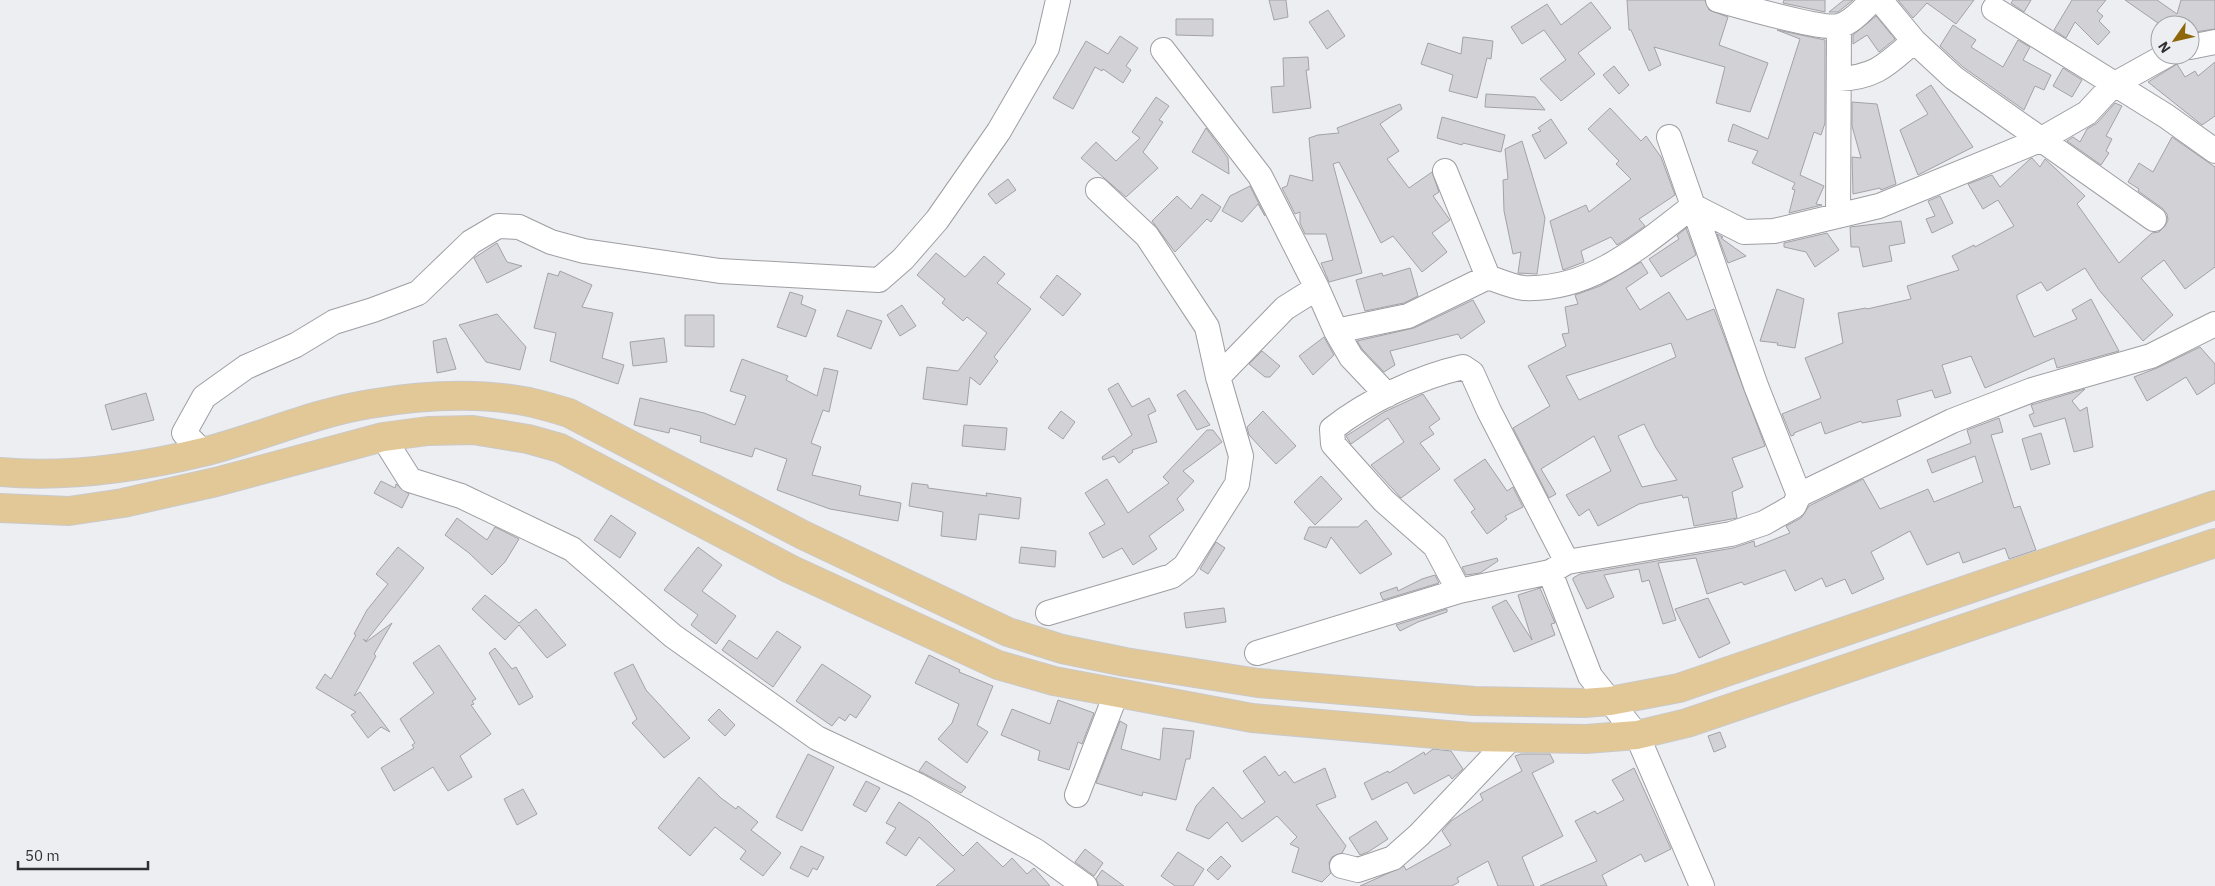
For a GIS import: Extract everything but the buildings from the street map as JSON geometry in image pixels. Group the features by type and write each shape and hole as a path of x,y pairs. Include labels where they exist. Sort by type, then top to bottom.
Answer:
{"main road":[{"path":"0,472 70,474 203,452 300,420 369,404 424,397 475,395 529,402 569,413 803,535 999,628 1062,649 1125,662 1258,683 1474,701 1584,703 1610,701 1679,688 2215,505"},
{"path":"0,508 69,511 123,503 216,482 383,437 428,431 472,430 528,439 560,448 790,569 998,665 1054,681 1116,694 1252,718 1470,737 1511,738 1586,739 1637,735 1687,723 2215,543"}],"street":[{"path":"203,452 184,433 204,397 246,367 296,345 334,322 418,293 471,242 498,226 519,228 551,242 584,251 720,271 879,280 903,259 937,220 999,131 1047,48 1058,0"},
{"path":"1718,0 1817,24 1839,26 1856,15 1873,0"},
{"path":"1880,0 1914,41 1954,78 2154,220"},
{"path":"1994,9 2113,85 2166,116 2215,151"},
{"path":"1838,216 1839,26"},
{"path":"1839,79 1860,78 1880,69 1914,41"},
{"path":"2200,45 2215,42"},
{"path":"1163,50 1260,176 1317,288 1336,331 1351,357 1387,395"},
{"path":"1693,206 1744,232 1774,231 1879,206 2040,140 2087,113 2113,85 2150,64"},
{"path":"1668,137 1756,386 1800,495"},
{"path":"1445,171 1488,277"},
{"path":"1048,613 1172,576 1185,566 1237,484 1241,456 1218,377 1207,327 1147,236 1098,190"},
{"path":"1336,331 1408,316 1488,277 1523,288 1565,285 1603,271 1693,206"},
{"path":"1218,377 1285,308 1317,288"},
{"path":"1257,653 1459,591 1558,567 1731,534 1764,523 1794,506 1800,495 1952,421 2032,390 2151,356 2215,324"},
{"path":"1459,591 1435,546 1384,501 1333,444 1332,430 1343,420 1387,395 1449,370 1463,367 1472,374 1558,567 1590,676 1637,735 1702,886"},
{"path":"383,437 410,480 460,496 572,548 673,636 817,738 925,790 1036,851 1085,886"},
{"path":"1077,795 1116,694"},
{"path":"1342,866 1358,870 1393,858 1419,835 1511,738"}]}
